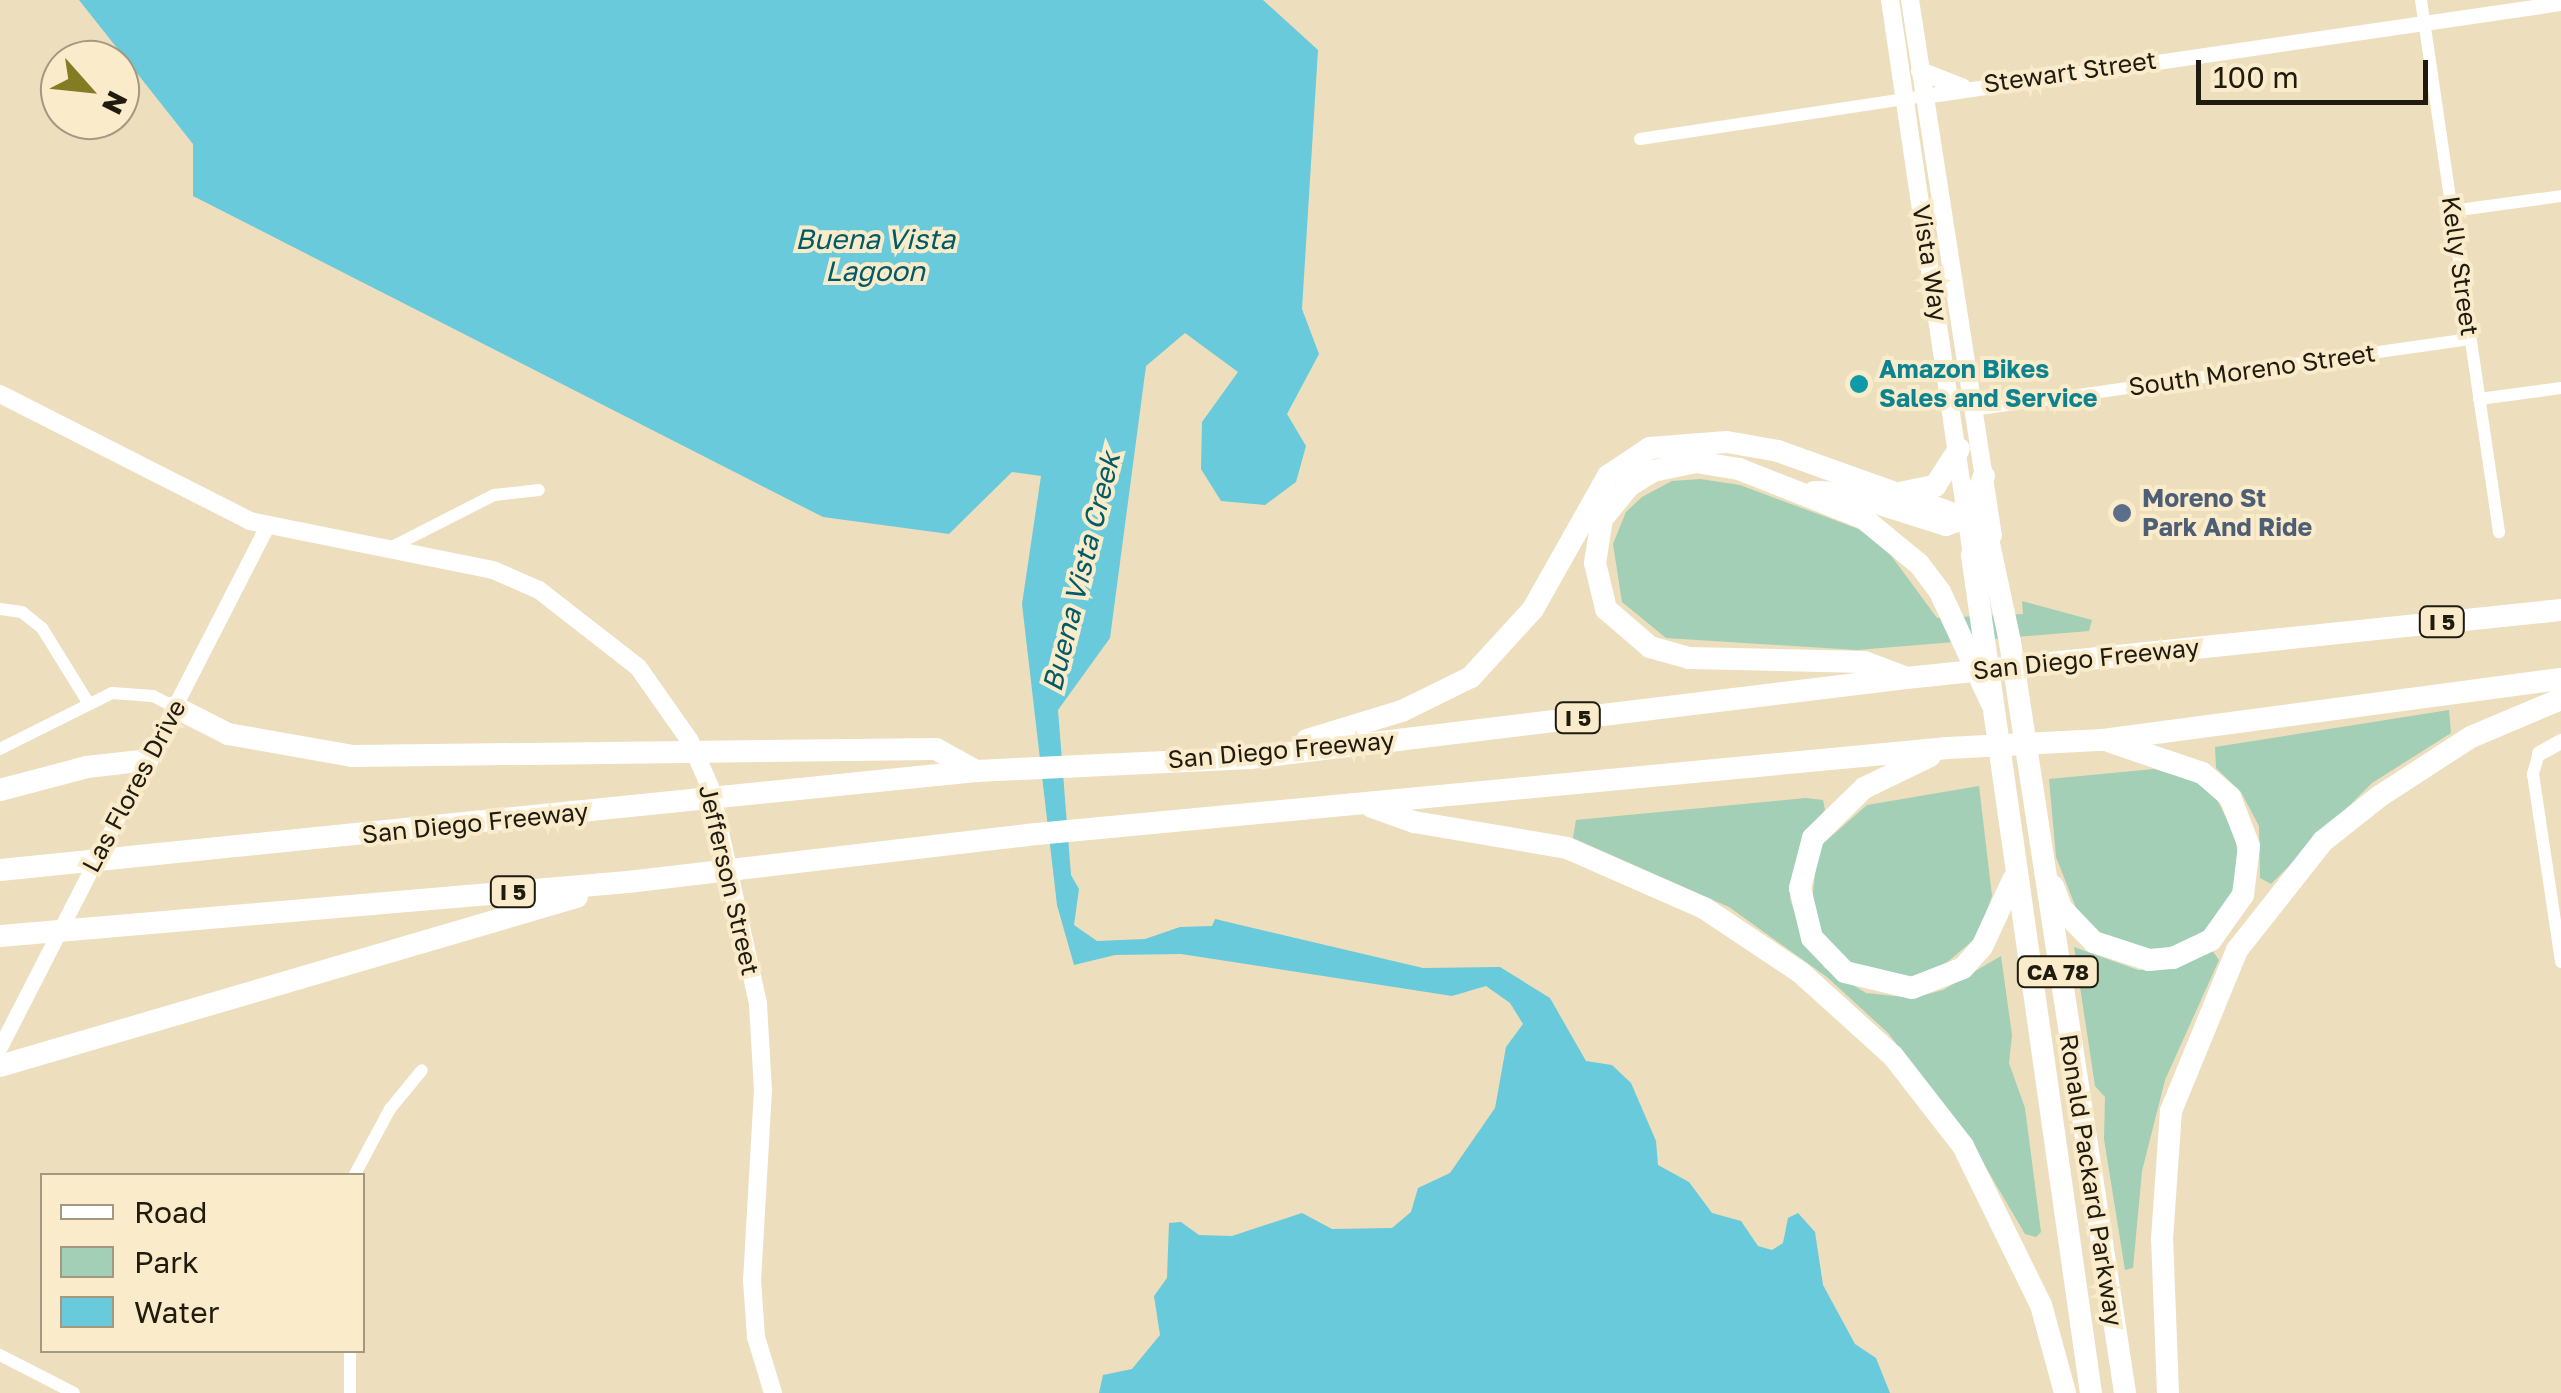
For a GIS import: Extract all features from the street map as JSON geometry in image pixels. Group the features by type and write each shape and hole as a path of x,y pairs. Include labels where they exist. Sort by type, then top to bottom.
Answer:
{"highway":[{"path":"1250,758 1402,711 1471,677 1533,608 1608,476 1650,448 1744,445 1900,492 1984,525 1984,553"},
{"path":"1900,492 1935,486 1959,450"},
{"path":"1906,678 1864,662 1689,658 1650,648 1606,609 1595,563 1602,519 1629,486 1653,471 1712,464 1806,493 1894,540 1954,613 1992,704"},
{"path":"1968,517 1984,476"},
{"path":"1806,493 1845,493 1933,526 1968,517"},
{"name":"Ronald Packard Parkway","path":"1984,553 2032,800 2125,1393"},
{"name":"San Diego Freeway","path":"0,870 976,771 1250,758 1906,678 2561,610"},
{"path":"1992,704 1993,612"},
{"name":"I 5","path":"0,936 628,882 1026,836 1948,748 2103,740 2561,680"},
{"path":"2168,1393 2162,1238 2171,1111 2236,950 2323,841 2352,818 2433,758 2561,698"},
{"name":"Ronald Packard Parkway","path":"1992,704 2090,1393"},
{"path":"175,707 228,734 353,756 936,749 976,771"},
{"path":"2041,854 2062,909 2078,929 2123,956 2160,960 2198,948 2237,908 2248,880 2249,846 2230,797 2202,772 2103,740"},
{"path":"1948,748 1864,788 1813,838 1800,888 1812,938 1845,972 1865,982 1912,988 1939,980 1982,948 2014,877"},
{"path":"0,790 87,766 148,760"},
{"path":"1364,804 1414,822 1567,848 1704,908 1800,972 1893,1056 1963,1146 2041,1305 2065,1393"},
{"path":"0,1066 628,882"}],"main road":[{"name":"Vista Way","path":"1890,0 1968,517"},
{"name":"Vista Way","path":"1910,0 1984,476 1984,553"},
{"path":"1920,71 1962,87"},
{"path":"1936,313 1955,307"},
{"name":"Jefferson Street","path":"0,394 268,526 493,570 539,590 638,667 690,741 710,787 758,1004 763,1090 752,1280 756,1336 773,1393"}],"street":[{"name":"Kelly Street","path":"2421,0 2499,532"},
{"name":"Stewart Street","path":"1640,139 1962,87 2561,3"},
{"path":"2452,211 2561,196"},
{"name":"South Moreno Street","path":"1974,410 2470,339"},
{"path":"2479,400 2561,388"},
{"path":"390,548 494,495 539,490"},
{"name":"Las Flores Drive","path":"0,1046 268,526"},
{"path":"0,609 22,612 42,628 87,701"},
{"path":"0,749 87,701 140,695 175,707"},
{"path":"2561,741 2539,752 2533,774 2561,962"},
{"path":"356,1173 390,1109 422,1070"},
{"path":"350,1353 350,1393"},
{"path":"0,1356 74,1393"}],"green space":[{"path":"1700,479 1740,485 1861,530 1890,554 1937,618 2023,614 2022,601 2092,620 2089,631 1857,650 1666,638 1622,602 1613,544 1626,512 1642,497 1672,481"},
{"path":"2449,710 2451,733 2372,783 2271,884 2260,878 2259,826 2241,792 2216,768 2215,747"},
{"path":"2154,769 2197,782 2217,800 2235,835 2238,858 2236,887 2212,926 2186,943 2156,950 2110,941 2080,918 2056,857 2049,779"},
{"path":"1979,786 1992,896 1978,936 1937,971 1908,977 1853,965 1820,930 1811,909 1818,848 1867,805"},
{"path":"1806,798 1823,800 1825,810 1802,840 1790,898 1803,940 1825,968 1866,993 1912,998 1943,990 2001,956 2012,1035 2009,1063 2025,1108 2041,1232 2036,1237 2025,1234 1965,1132 1888,1033 1827,977 1729,907 1573,838 1576,820"},
{"path":"2074,947 2138,970 2175,968 2212,950 2219,960 2165,1080 2142,1171 2133,1268 2125,1270 2104,1139 2105,1097 2095,1086"}],"water":[{"name":"Buena Vista Lagoon","path":"79,0 1263,0 1318,50 1302,309 1319,354 1287,414 1306,446 1296,482 1265,505 1221,501 1201,469 1202,422 1238,372 1185,333 1146,366 1110,638 1058,710 1071,875 1079,889 1074,925 1097,941 1145,939 1180,927 1212,926 1215,919 1423,968 1500,967 1550,998 1586,1061 1612,1065 1631,1083 1656,1141 1658,1165 1689,1182 1712,1213 1741,1221 1758,1246 1772,1250 1783,1243 1788,1218 1798,1213 1815,1232 1823,1285 1855,1344 1876,1358 1890,1393 1099,1393 1103,1375 1132,1369 1160,1335 1154,1296 1167,1278 1169,1223 1181,1222 1199,1235 1232,1236 1302,1213 1332,1229 1392,1228 1411,1212 1418,1188 1450,1173 1495,1108 1506,1047 1523,1024 1510,1003 1486,986 1452,996 1181,954 1115,955 1074,965 1057,905 1022,604 1041,476 1012,472 949,534 823,517 193,196 193,144 140,77 140,40 111,40"}],"place":[{"name":"Amazon Bikes Sales and Service","path":"1859,384"},
{"name":"Moreno St Park And Ride","path":"2122,513"}],"water label":[{"name":"Buena Vista Creek","path":"1081,572"}]}
